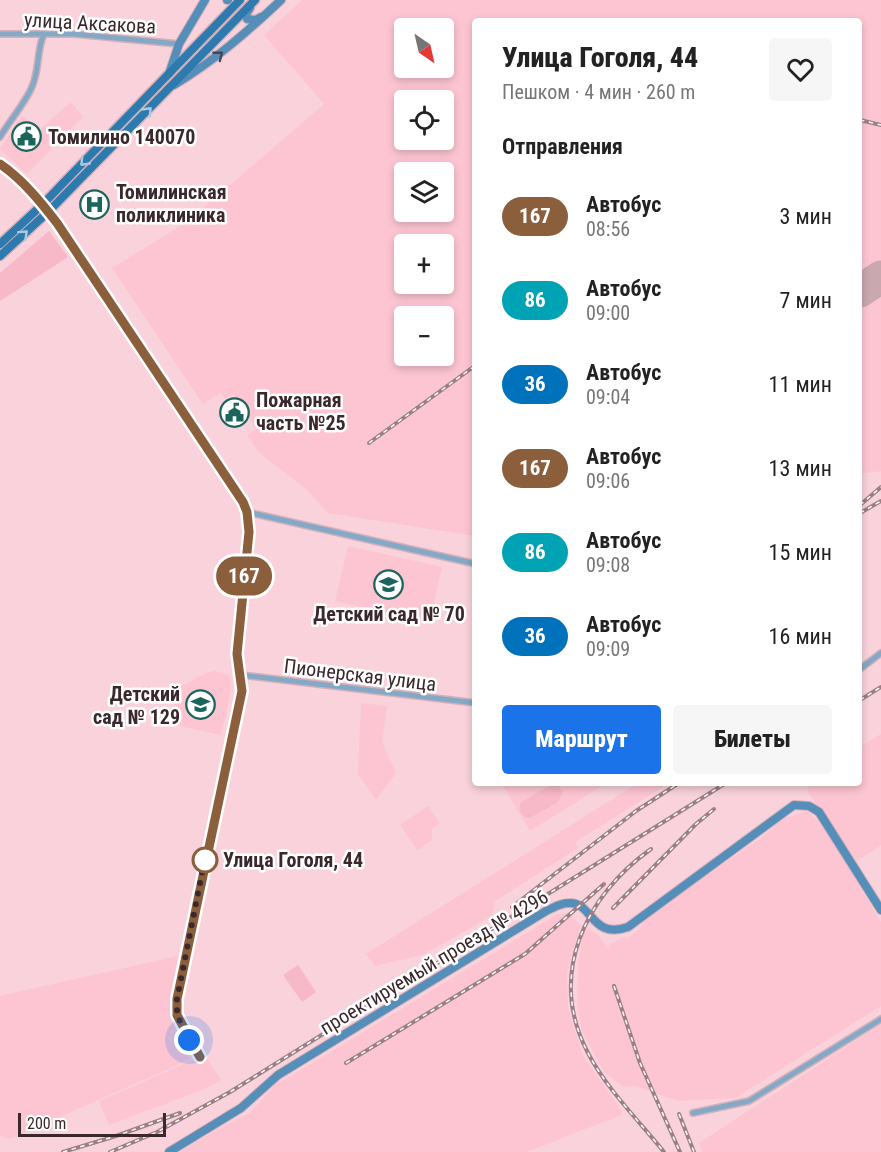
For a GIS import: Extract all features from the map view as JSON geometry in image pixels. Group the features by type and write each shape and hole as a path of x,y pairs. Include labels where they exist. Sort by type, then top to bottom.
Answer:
{"main road":[{"path":"0,256 240,0"},
{"path":"0,244 46,208 255,0"}],"street":[{"path":"168,75 179,44 205,0"},
{"path":"255,0 246,14 247,19 256,20 267,13"},
{"path":"170,87 213,60 281,0"},
{"name":"улица Аксакова","path":"0,34 74,34 179,44"},
{"path":"0,137 32,89 40,43 44,34"},
{"path":"0,164 12,172 46,208 89,269 243,502 247,512 249,532 237,654 242,691 177,999 177,1015 200,1057"},
{"path":"247,512 472,563"},
{"path":"862,667 881,653"},
{"name":"Пионерская улица","path":"241,675 472,704"},
{"name":"проектируемый проезд № 4296","path":"169,1152 242,1108 278,1075 560,904 573,903 582,908 602,927 619,930 628,927 794,805 809,806 819,812 881,910"},
{"path":"693,1113 749,1101 881,1019"}],"shaded area":[{"path":"302,0 881,0 881,471 862,474 862,18 472,18 472,536 328,513 307,490 257,451 247,435 256,429 234,394 225,399 221,393 203,404 112,268 187,222 324,104 264,35"},
{"path":"71,102 83,117 27,174 0,149 22,115 39,130"},
{"path":"49,231 68,257 0,301 0,273"},
{"name":"Детский сад № 70","path":"348,546 442,567 430,622 335,601"},
{"name":"Детский сад № 129","path":"215,671 228,675 230,678 231,690 221,735 175,725 174,690 206,673"},
{"path":"361,703 387,706 382,742 396,773 376,800 358,774"},
{"path":"881,734 881,845 857,861 807,791 810,786 862,786 862,746"},
{"path":"503,786 602,786 530,831"},
{"path":"549,786 559,786 563,792 558,802 528,818 520,810 521,802"},
{"path":"633,786 664,786 575,842 578,848 495,901 492,916 422,955 375,966 366,954"},
{"path":"428,806 440,823 432,828 432,840 417,850 400,825"},
{"path":"807,811 819,822 831,840 881,922 881,1006 735,1098 678,1101 635,1086 623,1087 604,1072 582,1031 577,1005 578,965 583,934 588,928 598,935 608,949 610,945 624,937 628,938 641,928 641,923 761,838 785,818"},
{"path":"567,913 581,925 567,973 568,1009 583,1056 622,1111 621,1115 527,1152 180,1152 250,1113 274,1086 558,914"},
{"path":"178,956 170,996 176,1032 191,1059 10,1139 0,1136 0,996"},
{"path":"298,965 316,992 302,1002 283,975"},
{"path":"881,1024 881,1152 702,1152 699,1143"},
{"path":"205,1055 221,1080 205,1089 109,1125 99,1101"}],"runway":[{"path":"862,290 881,277"}],"railway":[{"path":"862,120 881,125"},
{"path":"369,443 472,368"},
{"path":"862,503 881,487"},
{"path":"862,512 881,501"},
{"path":"862,699 881,687"},
{"path":"512,907 636,811 674,786"},
{"path":"110,1152 157,1132 230,1092 721,786"},
{"path":"613,908 696,824 714,809"},
{"path":"651,849 628,868 591,914 579,939 573,967 571,995 576,1024 595,1066 613,1092 664,1152"},
{"path":"346,1063 525,954 604,884"},
{"path":"614,986 640,1063 680,1152"},
{"path":"63,1152 180,1113"},
{"path":"679,1114 694,1152"}],"bus line":[{"name":"167","path":"0,164 12,172 43,204 57,223 243,502 247,512 249,532 237,654 242,691 177,999 177,1015 200,1057"}],"place":[{"name":"Томилино 140070","path":"27,137"},
{"name":"Томилинская поликлиника","path":"95,204"},
{"name":"Пожарная часть №25","path":"235,412"},
{"name":"Детский сад № 70","path":"389,584"},
{"name":"Детский сад № 129","path":"201,705"},
{"name":"Улица Гоголя, 44","path":"205,860"}],"route":[{"path":"189,1040 177,1015 177,999 205,858 205,860"}]}
